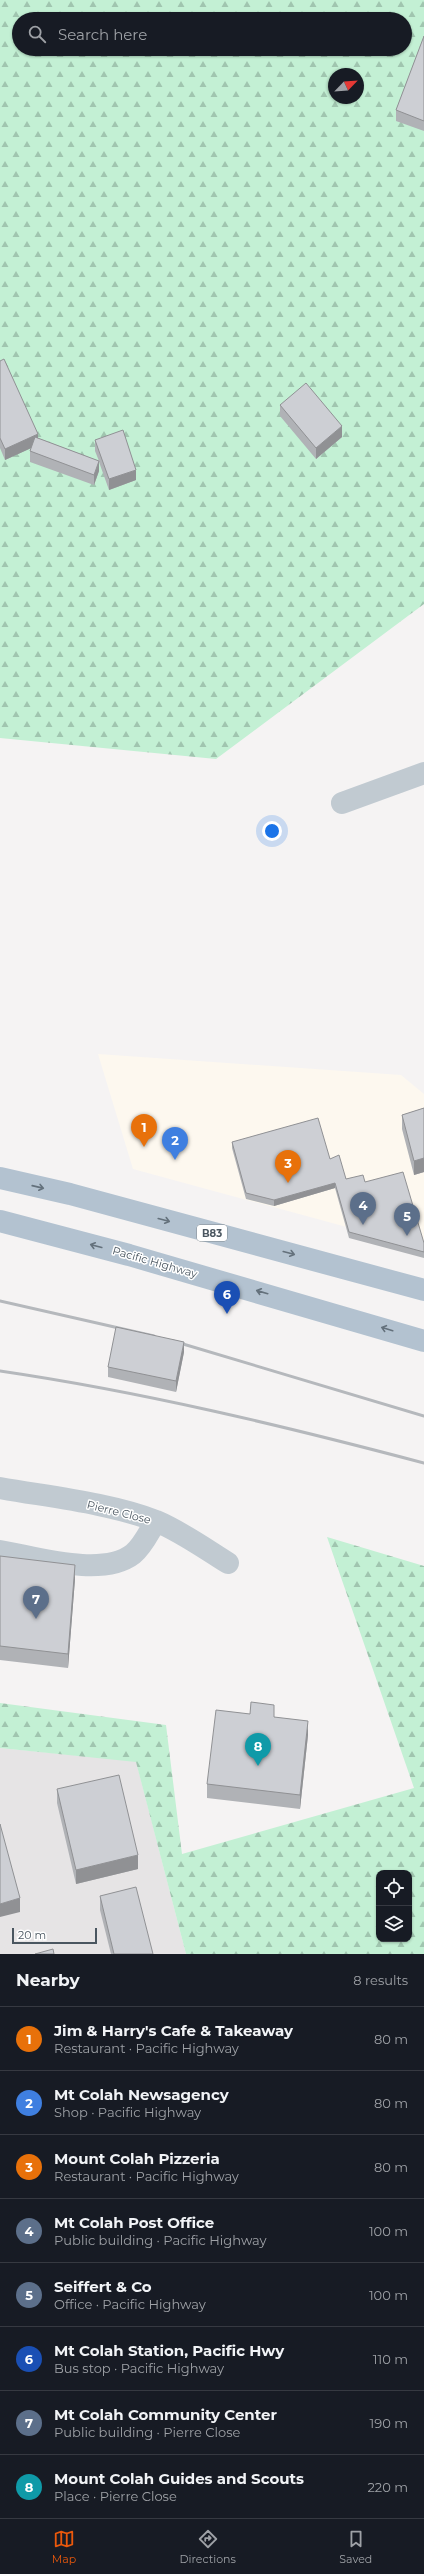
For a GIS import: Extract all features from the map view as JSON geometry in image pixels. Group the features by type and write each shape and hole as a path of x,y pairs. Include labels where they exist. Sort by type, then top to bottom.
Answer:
{"main road":[{"name":"B83","path":"0,1178 70,1194 424,1290"},
{"name":"Pacific Highway","path":"0,1221 129,1255 424,1341"}],"street":[{"path":"342,803 424,774"},
{"name":"Pierre Close","path":"0,1488 124,1512 156,1521 184,1535 228,1563"},
{"path":"0,1551 89,1565 112,1564 132,1554 139,1548 156,1521"}],"shaded area":[{"path":"98,1054 401,1075 424,1094 424,1248 133,1169"},
{"path":"0,1748 136,1761 186,1954 0,1954"}],"green space":[{"path":"0,0 424,0 424,604 216,759 0,738"},
{"path":"327,1537 424,1566 424,1954 186,1954 136,1762 0,1748 0,1703 166,1725 182,1854 414,1788"}],"building":[{"path":"424,36 424,121 396,110"},
{"path":"4,359 38,434 5,449 0,438 0,361"},
{"path":"306,383 342,426 316,448 280,405"},
{"path":"123,430 136,470 109,479 95,440"},
{"path":"35,437 99,461 94,475 30,451"},
{"path":"424,1108 424,1158 414,1161 402,1115"},
{"path":"318,1118 330,1159 339,1155 346,1179 363,1175 365,1182 403,1172 424,1243 424,1252 349,1232 335,1183 274,1200 246,1193 232,1142"},
{"path":"116,1327 184,1342 176,1381 108,1367"},
{"path":"0,1556 75,1565 68,1654 0,1646"},
{"path":"251,1702 274,1705 274,1717 308,1721 300,1795 207,1784 216,1710 250,1714"},
{"path":"119,1775 138,1855 76,1870 57,1789"},
{"path":"0,1824 20,1898 0,1904"},
{"path":"136,1887 153,1954 114,1954 100,1896"},
{"path":"53,1949 54,1954 35,1954"}],"railway":[{"path":"0,1301 154,1336"},
{"path":"173,1341 424,1416"},
{"path":"0,1371 54,1379 213,1411 424,1463"}],"place":[{"name":"Jim & Harry's Cafe & Takeaway","path":"144,1147"},
{"name":"Mt Colah Newsagency","path":"175,1160"},
{"name":"Mount Colah Pizzeria","path":"288,1183"},
{"name":"Mt Colah Post Office","path":"363,1225"},
{"name":"Seiffert & Co","path":"407,1236"},
{"name":"Mt Colah Station, Pacific Hwy","path":"227,1314"},
{"name":"Mt Colah Community Center","path":"36,1619"},
{"name":"Mount Colah Guides and Scouts","path":"258,1766"}]}
